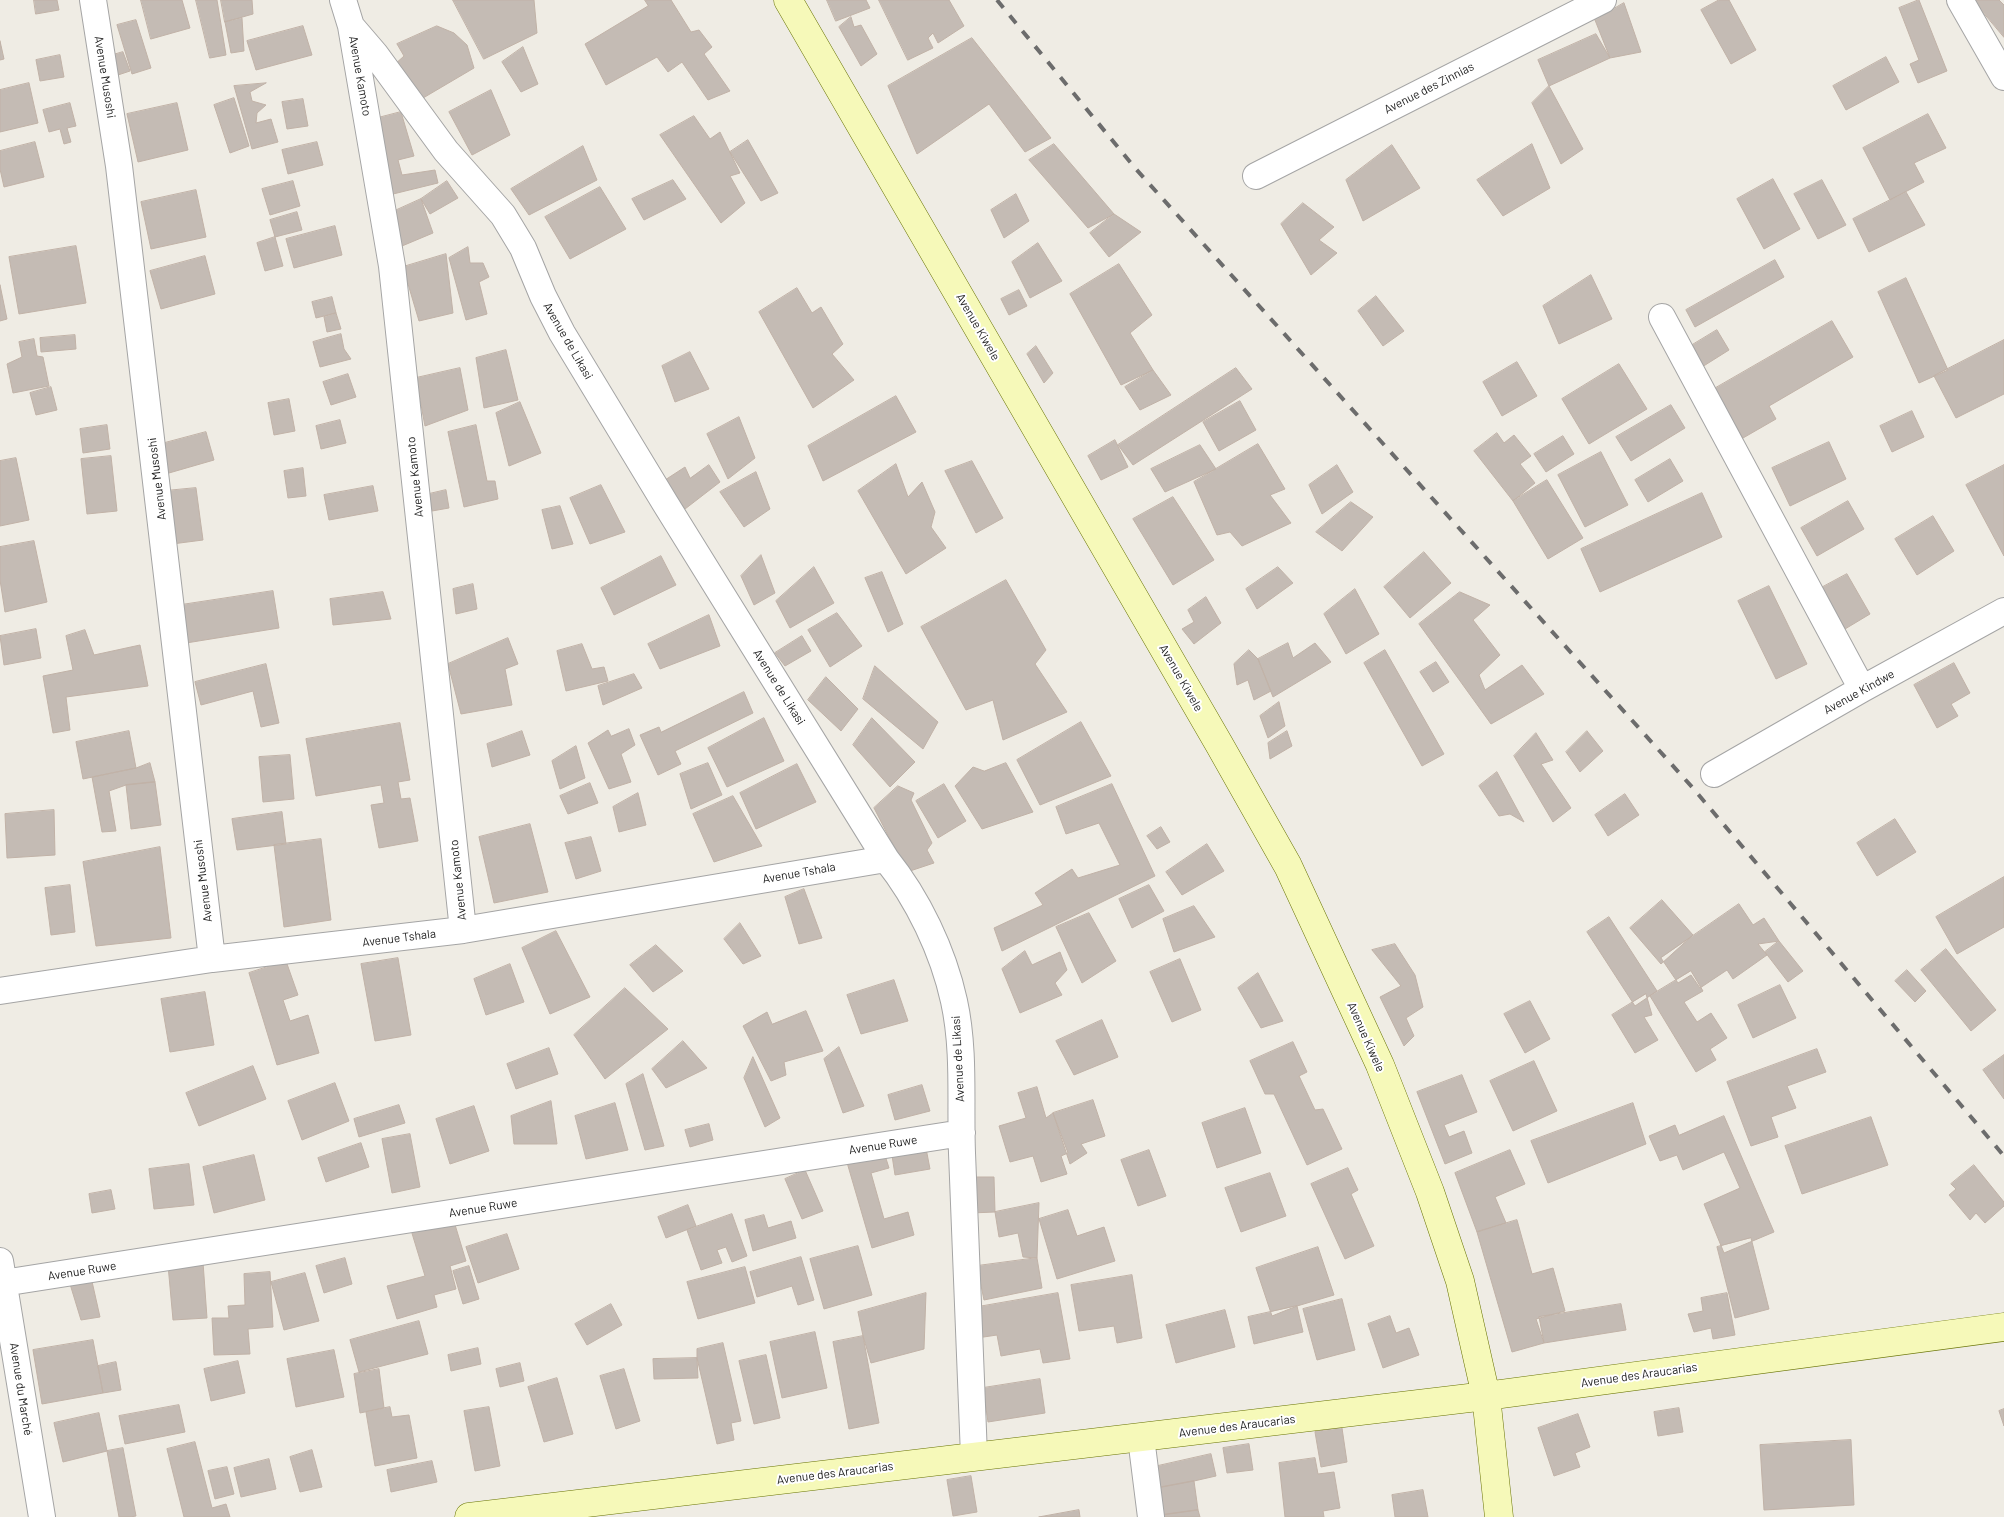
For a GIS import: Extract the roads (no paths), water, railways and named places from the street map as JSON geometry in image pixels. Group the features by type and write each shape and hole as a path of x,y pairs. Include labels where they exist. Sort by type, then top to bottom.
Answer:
{"street":[{"name":"Avenue Musoshi","path":"93,0 120,176 212,959"},
{"name":"Avenue de Likasi","path":"343,0 351,26 375,54 446,151 503,215 523,248 539,288 558,326 665,503 886,859 899,875 933,937 954,1001 961,1056 962,1133 974,1456"},
{"name":"Avenue Kiwele","path":"788,0 1288,866 1380,1065 1430,1192 1460,1281 1486,1396 1499,1517"},
{"name":"Avenue des Zinnias","path":"1256,176 1602,0"},
{"path":"1960,0 2004,77"},
{"name":"Avenue Kamoto","path":"351,26 392,266 463,930"},
{"path":"1662,317 1862,689"},
{"name":"Avenue Kindwe","path":"1714,774 1862,689 2004,611"},
{"name":"Avenue Tshala","path":"0,991 212,959 463,930 886,859"},
{"name":"Avenue Ruwe","path":"2,1272 962,1133"},
{"name":"Avenue du Marché","path":"2,1272 42,1517"},
{"name":"Avenue des Araucarias","path":"469,1517 606,1509 974,1456 1141,1438 1486,1396 2004,1326"},
{"path":"1141,1438 1151,1517"}],"railway":[{"path":"997,0 1135,168 1692,787 2004,1156"}]}
